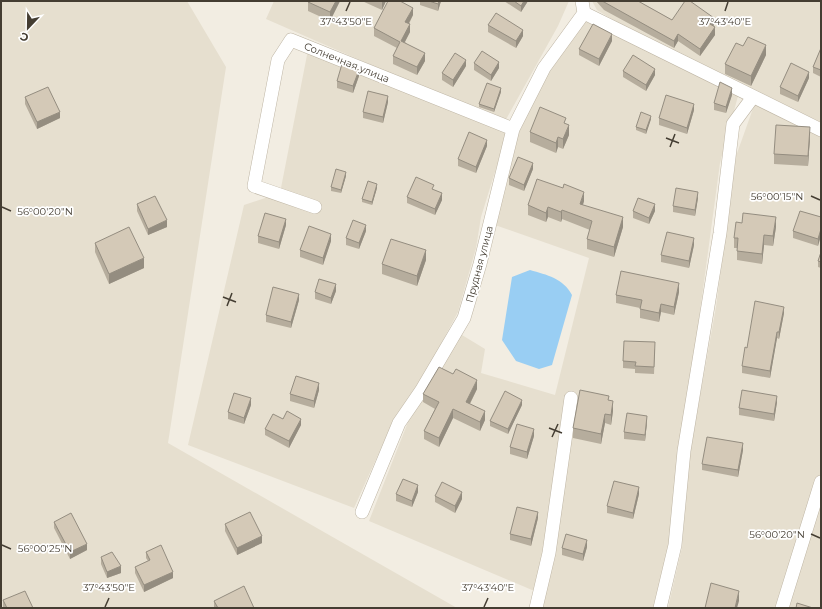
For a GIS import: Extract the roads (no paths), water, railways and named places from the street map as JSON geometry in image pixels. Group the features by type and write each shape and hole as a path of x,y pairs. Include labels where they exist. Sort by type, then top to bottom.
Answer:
{"street":[{"path":"583,7 753,97 821,130"},
{"name":"Прудная улица","path":"362,512 399,423 421,392 464,318 480,264 513,129 544,68 583,7"},
{"name":"Солнечная улица","path":"315,207 254,186 278,60 291,40 513,129"},
{"path":"660,608 675,545 684,451 720,233 734,124 753,97"},
{"path":"536,608 549,553 571,398"},
{"path":"782,608 821,482"}],"water":[{"path":"530,270 554,278 564,285 572,295 552,365 539,369 516,361 502,340 512,277"}]}
